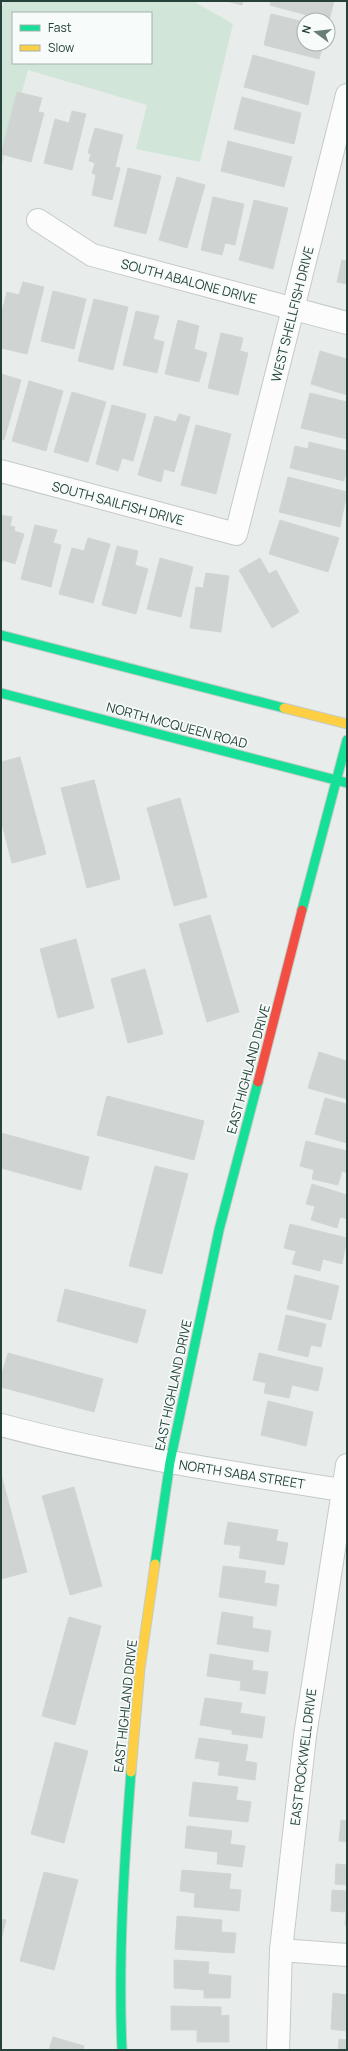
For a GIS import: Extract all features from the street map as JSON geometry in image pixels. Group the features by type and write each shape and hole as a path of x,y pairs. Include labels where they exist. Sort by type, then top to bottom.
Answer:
{"street":[{"name":"WEST SHELLFISH DRIVE","path":"236,534 347,95"},
{"name":"SOUTH ABALONE DRIVE","path":"38,220 92,255 347,323"},
{"name":"SOUTH SAILFISH DRIVE","path":"1,471 236,534"},
{"path":"1,635 347,724"},
{"name":"NORTH MCQUEEN ROAD","path":"1,693 347,783"},
{"name":"EAST HIGHLAND DRIVE","path":"122,2050 120,2001 128,1822 140,1669 170,1462 219,1230 347,740"},
{"name":"NORTH SABA STREET","path":"1,1425 63,1441 170,1462 342,1490"},
{"name":"EAST ROCKWELL DRIVE","path":"278,2050 281,1950 304,1736 347,1466"},
{"path":"281,1950 347,1955"}],"green space":[{"path":"4,1 193,1 233,24 200,162 136,149 147,105 28,70 1,168 1,12"}],"building":[{"path":"226,1 243,1 242,5"},
{"path":"271,1 334,1 331,12 296,12 270,5"},
{"path":"271,14 296,20 296,52 321,52 319,59 264,45"},
{"path":"253,55 315,72 308,105 244,87"},
{"path":"17,92 42,98 38,112 44,113 31,162 1,154"},
{"path":"242,97 301,113 294,144 234,129"},
{"path":"72,111 86,114 72,170 44,163 55,119 69,123"},
{"path":"95,128 123,135 115,167 120,168 112,200 92,195 96,175 92,173 95,163 89,161 91,154 88,153"},
{"path":"228,141 292,157 284,187 221,171"},
{"path":"128,168 161,176 146,234 114,226"},
{"path":"177,177 205,185 187,248 159,240"},
{"path":"213,197 244,204 235,245 225,243 222,255 201,250"},
{"path":"254,200 288,208 273,269 239,260"},
{"path":"342,260 347,261 347,284 337,282"},
{"path":"23,282 44,287 27,354 1,348 1,315 7,292 19,295"},
{"path":"53,291 86,299 74,349 41,341"},
{"path":"94,299 128,307 113,370 78,361"},
{"path":"136,311 159,316 153,339 164,342 157,373 123,365"},
{"path":"178,320 199,326 194,349 207,353 199,382 165,374"},
{"path":"221,333 243,338 240,351 248,353 238,395 208,388"},
{"path":"320,351 347,359 347,395 311,384"},
{"path":"1,374 21,380 4,440 1,439"},
{"path":"29,381 63,391 46,451 12,441"},
{"path":"72,392 106,402 88,462 54,452"},
{"path":"310,393 347,402 347,439 301,428"},
{"path":"112,405 146,414 133,461 122,458 118,471 96,464"},
{"path":"179,414 190,417 174,472 164,469 161,482 138,475 155,416 176,422"},
{"path":"196,425 231,434 216,494 181,485"},
{"path":"309,442 347,451 347,469 344,481 290,468 295,446 308,449"},
{"path":"288,477 347,492 340,527 279,512"},
{"path":"1,515 12,517 10,526 15,527 14,531 24,534 15,564 3,560 1,564"},
{"path":"280,520 339,538 328,572 269,554"},
{"path":"35,525 57,530 53,543 61,545 51,587 21,579"},
{"path":"88,538 110,544 93,603 59,594 72,548 84,551"},
{"path":"117,546 138,551 135,565 148,569 136,614 102,605"},
{"path":"160,558 193,567 181,617 147,609"},
{"path":"260,558 269,574 276,570 299,612 272,628 239,570"},
{"path":"206,573 229,576 221,632 190,628 196,587 203,588"},
{"path":"20,757 46,854 12,863 1,820 1,762"},
{"path":"94,780 120,879 87,888 61,788"},
{"path":"180,798 207,897 174,906 147,808"},
{"path":"210,915 239,1012 207,1022 179,924"},
{"path":"76,939 94,1008 58,1018 40,949"},
{"path":"145,969 163,1034 128,1043 111,979"},
{"path":"319,1052 347,1061 347,1099 308,1088"},
{"path":"107,1096 204,1121 194,1160 97,1135"},
{"path":"325,1098 347,1104 347,1143 315,1134"},
{"path":"1,1133 89,1157 81,1190 1,1168"},
{"path":"306,1141 347,1151 347,1173 342,1171 338,1185 312,1179 314,1170 300,1166"},
{"path":"155,1166 188,1174 162,1274 129,1266"},
{"path":"312,1184 347,1195 347,1219 340,1217 337,1228 311,1220 315,1206 306,1204"},
{"path":"290,1224 347,1238 342,1264 323,1259 320,1271 292,1264 296,1251 284,1248"},
{"path":"295,1275 339,1286 331,1320 287,1309"},
{"path":"65,1289 146,1310 137,1343 57,1321"},
{"path":"286,1315 326,1324 321,1347 311,1345 308,1357 278,1350"},
{"path":"8,1353 103,1379 94,1412 1,1387 1,1377"},
{"path":"259,1353 323,1368 318,1391 292,1385 289,1398 264,1393 266,1383 253,1380"},
{"path":"268,1401 313,1412 306,1446 261,1435"},
{"path":"1,1474 27,1572 1,1579"},
{"path":"74,1487 102,1586 70,1595 42,1496"},
{"path":"228,1522 278,1530 276,1541 288,1543 284,1565 239,1558 241,1546 224,1544"},
{"path":"223,1566 266,1571 264,1583 279,1585 276,1606 219,1597"},
{"path":"222,1612 253,1617 252,1628 271,1631 268,1652 217,1644"},
{"path":"69,1617 101,1626 75,1725 42,1716"},
{"path":"210,1654 253,1661 252,1670 268,1672 265,1694 240,1690 241,1681 207,1676"},
{"path":"205,1698 242,1703 240,1713 265,1717 262,1738 232,1734 232,1730 200,1725"},
{"path":"199,1738 248,1745 245,1761 257,1763 255,1780 218,1775 220,1762 195,1758"},
{"path":"55,1742 88,1751 64,1843 31,1834"},
{"path":"193,1782 238,1787 236,1800 251,1802 248,1822 189,1816"},
{"path":"341,1820 347,1821 347,1842 339,1841"},
{"path":"187,1826 232,1831 230,1844 245,1846 242,1867 217,1864 218,1852 185,1848"},
{"path":"336,1864 347,1865 347,1885 335,1884"},
{"path":"182,1870 231,1874 229,1889 241,1890 239,1911 194,1907 195,1893 180,1891"},
{"path":"44,1872 78,1880 54,1970 20,1961"},
{"path":"332,1890 347,1891 347,1925 345,1925 346,1912 331,1911"},
{"path":"177,1916 222,1920 221,1932 236,1933 234,1953 175,1949"},
{"path":"1,1919 6,1920 1,1940"},
{"path":"174,1960 209,1962 208,1974 231,1976 230,1998 204,1998 204,1990 174,1988"},
{"path":"333,1993 347,1995 347,2031 331,2029"},
{"path":"171,2006 221,2007 221,2016 229,2015 229,2042 197,2042 197,2030 171,2030"},
{"path":"53,2037 84,2046 83,2050 49,2050"},
{"path":"339,2039 347,2040 347,2050 338,2050"}],"traffic: fast":[{"path":"1,635 284,708"},
{"path":"1,693 347,783"},
{"path":"302,910 347,740"},
{"path":"155,1564 170,1462 219,1230 258,1082"},
{"path":"122,2050 121,1946 131,1772"}],"traffic: slow":[{"path":"284,708 347,724"},
{"path":"131,1772 140,1669 155,1564"}],"traffic: jam":[{"path":"258,1082 302,910"}]}
